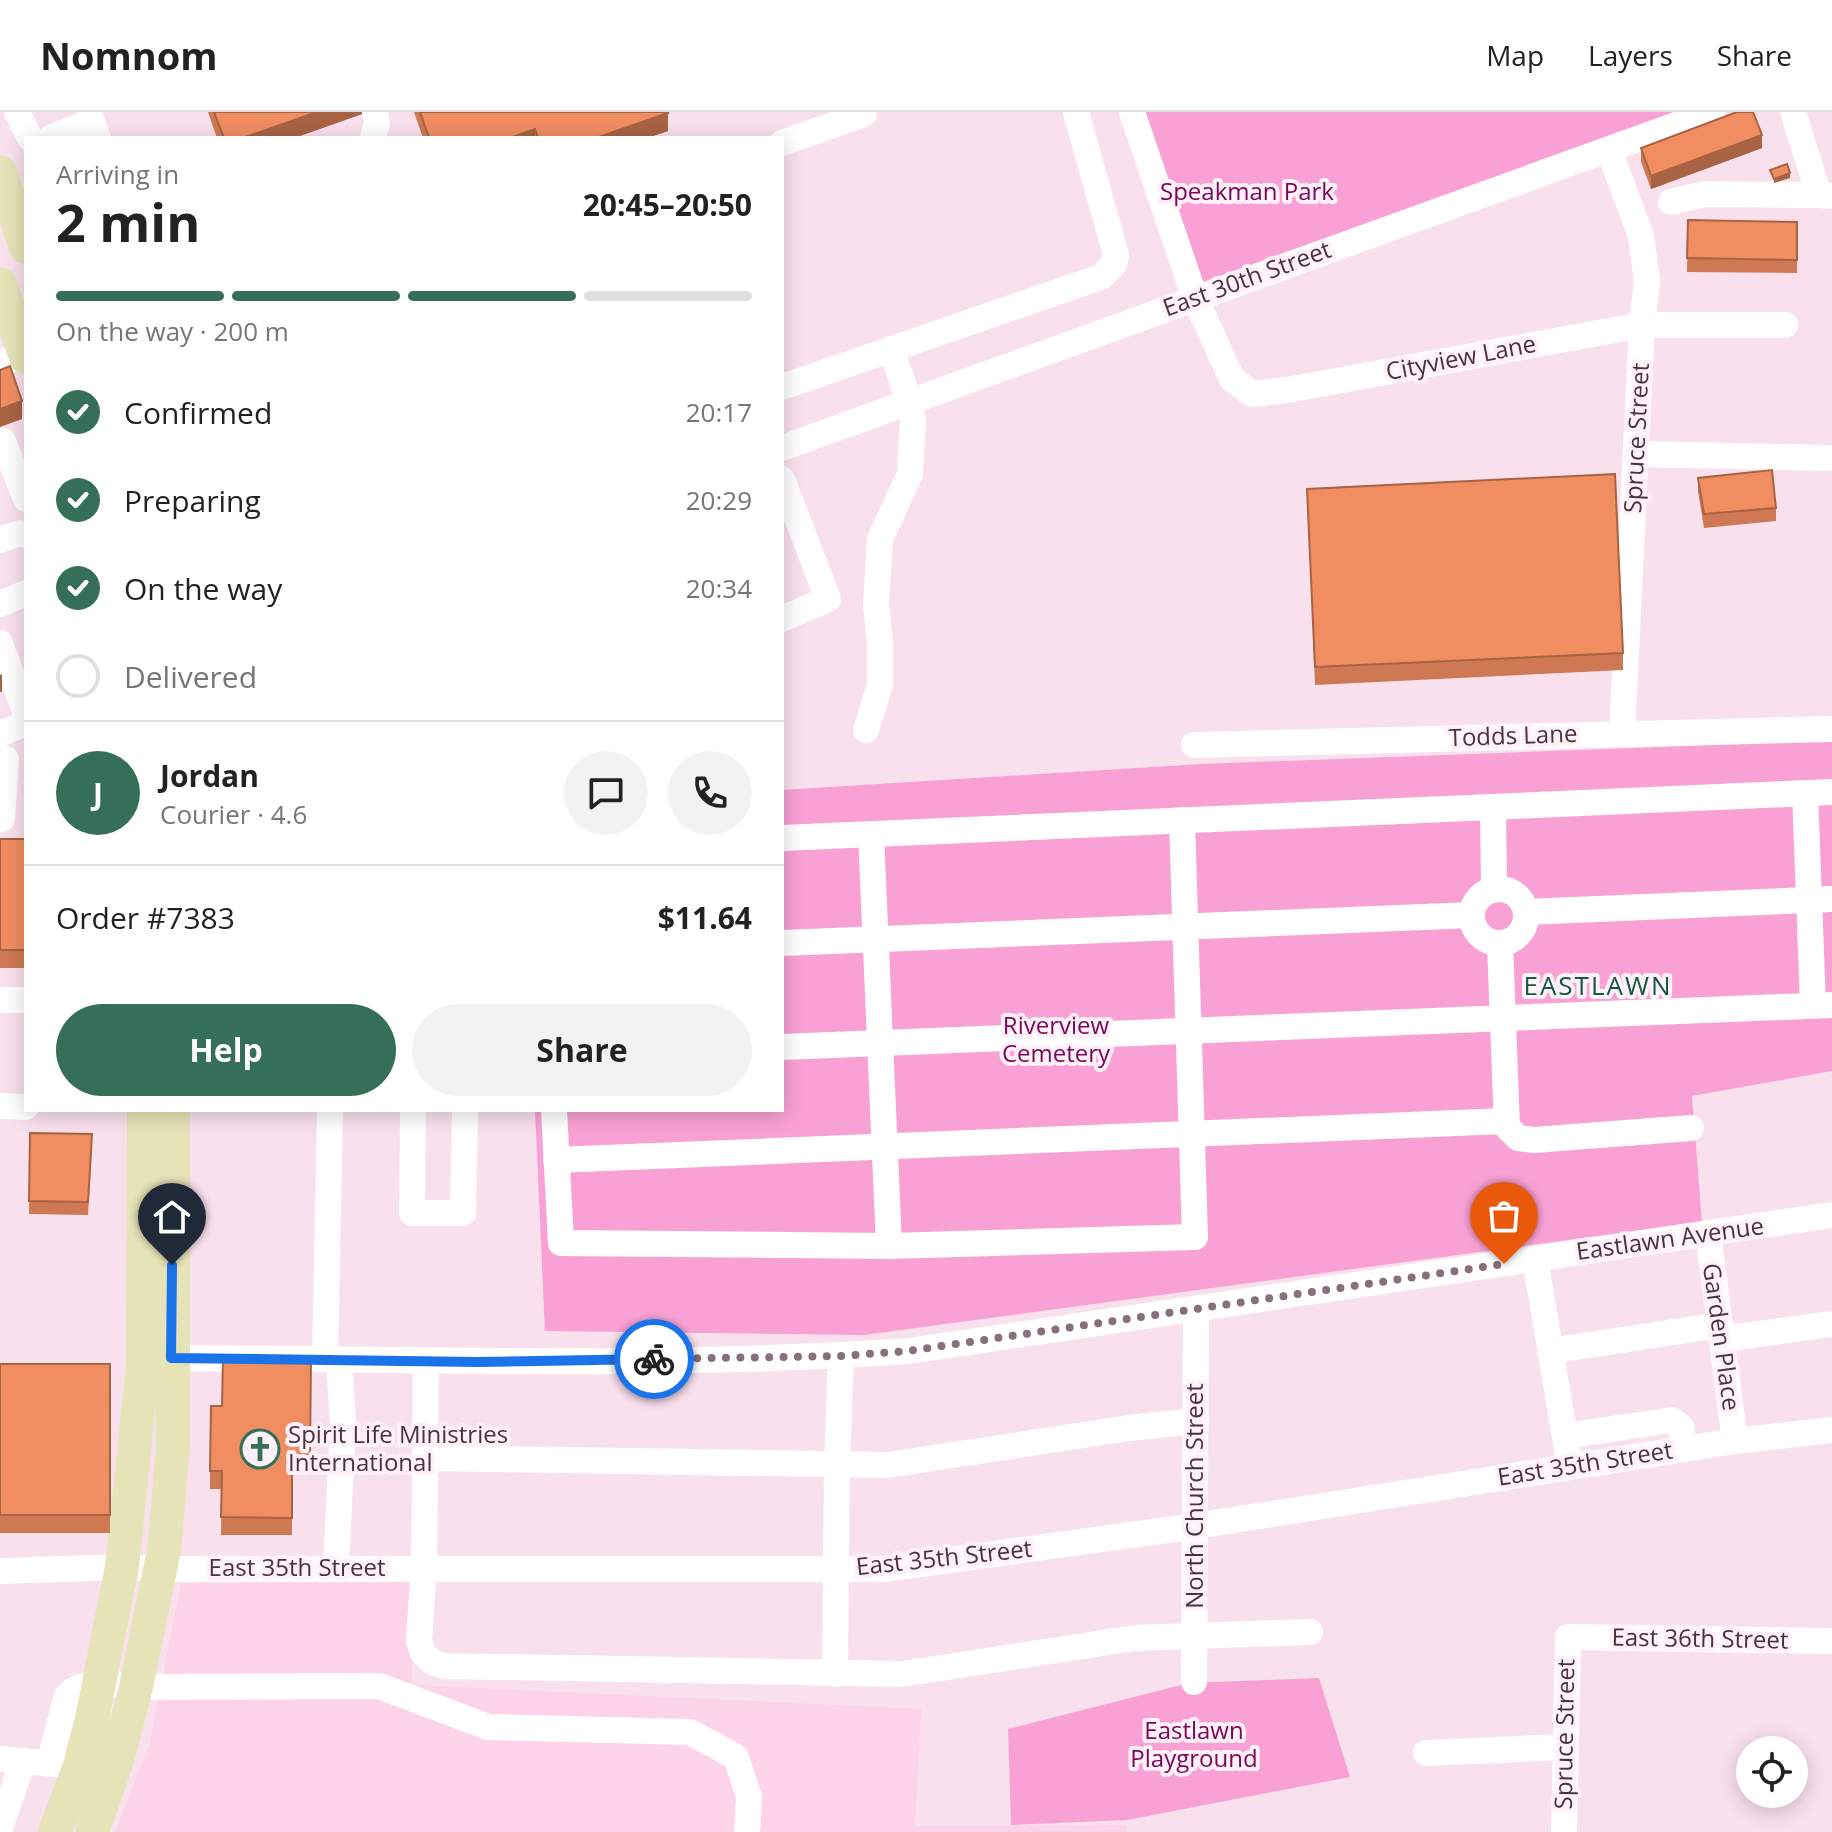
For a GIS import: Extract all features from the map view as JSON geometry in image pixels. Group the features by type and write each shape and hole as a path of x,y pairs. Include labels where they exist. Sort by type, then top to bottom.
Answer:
{"main road":[{"path":"0,172 24,241"},
{"path":"0,284 24,350"},
{"path":"92,1832 117,1760 136,1687 160,1569 145,1537 154,1432 149,1388 157,1362 144,1112"},
{"path":"55,1832 64,1765 99,1683 118,1600 157,1362 173,1112"}],"street":[{"path":"17,112 29,136"},
{"path":"374,136 377,123 375,112"},
{"path":"784,386 1101,277 1110,271 1116,255 1076,112"},
{"path":"1132,112 1195,298"},
{"name":"East 30th Street","path":"784,444 1712,112"},
{"path":"1671,202 1705,194 1825,196 1793,112"},
{"path":"784,142 864,114"},
{"path":"55,136 92,121 97,136"},
{"name":"Spruce Street","path":"1609,150 1641,236 1647,282 1642,325 1622,733"},
{"name":"Cityview Lane","path":"1195,298 1232,379 1252,394 1642,325 1785,325"},
{"path":"866,730 880,685 876,604 880,539 910,474 913,420 891,349"},
{"path":"0,363 24,357"},
{"path":"0,442 3,441 24,494"},
{"path":"1637,454 1832,458"},
{"path":"784,484 828,599 784,618"},
{"path":"0,540 24,534"},
{"path":"0,604 24,594"},
{"path":"0,643 24,709"},
{"path":"9,820 8,753 24,726"},
{"name":"Todds Lane","path":"1194,745 1832,729"},
{"path":"784,838 1832,792"},
{"path":"784,1047 1822,1005 1820,899 1805,793"},
{"path":"1493,807 1494,890"},
{"path":"554,1112 561,1243 889,1246 1195,1237 1182,820"},
{"path":"871,834 889,1246"},
{"path":"1494,890 1511,892 1518,897 1526,912 1523,930 1517,937 1500,944 1476,932 1472,915 1479,898 1494,890"},
{"path":"1526,912 1820,899"},
{"path":"784,943 1472,915"},
{"path":"1500,944 1505,1121 1518,1138 1534,1140 1691,1128"},
{"path":"0,1000 24,1000"},
{"path":"0,1106 24,1107"},
{"path":"330,1112 332,1359 343,1426 336,1568"},
{"path":"413,1112 412,1213 463,1213 465,1112"},
{"path":"556,1160 1505,1121"},
{"name":"Eastlawn Avenue","path":"157,1362 841,1356 908,1351 1832,1215"},
{"name":"Garden Place","path":"1708,1234 1735,1441"},
{"path":"1535,1259 1570,1467"},
{"name":"North Church Street","path":"1194,1682 1196,1310"},
{"path":"1550,1351 1721,1332 1832,1324"},
{"path":"835,1674 841,1356"},
{"path":"426,1362 424,1567 419,1641 423,1653 432,1662 444,1666 902,1674 1135,1638 1310,1632"},
{"path":"1565,1436 1672,1420 1681,1427 1684,1449"},
{"path":"425,1458 888,1465 1129,1428 1196,1421"},
{"name":"East 35th Street","path":"0,1571 122,1567 837,1569 915,1566 1196,1526 1735,1441 1832,1430"},
{"name":"Spruce Street","path":"1564,1832 1568,1637"},
{"name":"East 36th Street","path":"1568,1637 1832,1641"},
{"path":"99,1683 136,1687 379,1686 488,1727 690,1732 736,1757 749,1797 747,1832"},
{"path":"1426,1753 1564,1747"},
{"path":"0,1828 11,1760 64,1765"}],"shaded area":[{"path":"412,1582 412,1685 921,1709 915,1826 1126,1825 1126,1832 115,1832 150,1743 181,1583"}],"green space":[{"name":"Speakman Park","path":"1132,112 1715,112 1195,298"},
{"name":"Riverview Cemetery","path":"1832,738 1832,1071 1692,1096 1702,1222 864,1335 545,1331 535,1112 784,1112 784,790 1201,764"},
{"name":"Eastlawn Playground","path":"1319,1678 1350,1777 1127,1820 1011,1825 1008,1729 1189,1683"}],"building":[{"path":"214,112 317,112 249,136 223,136"},
{"path":"420,112 668,113 602,136 537,136 535,129 516,136 428,136"},
{"path":"1737,112 1753,112 1762,135 1651,176 1641,148"},
{"path":"1787,164 1790,173 1774,179 1770,170"},
{"path":"1688,220 1797,222 1797,260 1687,258"},
{"path":"10,366 22,401 0,409 0,370"},
{"path":"1772,470 1776,508 1704,514 1698,478"},
{"path":"1615,474 1623,653 1315,667 1307,489"},
{"path":"0,839 24,839 24,950 0,950"},
{"path":"30,1133 92,1134 88,1202 29,1201"},
{"name":"Spirit Life Ministries International","path":"223,1358 311,1359 310,1455 292,1455 292,1518 221,1517 222,1471 210,1471 211,1406 222,1406"},
{"path":"0,1364 110,1364 110,1515 0,1515"}],"way so far":[{"path":"654,1359 841,1356 908,1351 1504,1264"}],"place":[{"name":"Spirit Life Ministries International","path":"260,1449"}],"district":[{"name":"EASTLAWN","path":"1598,986"}],"route":[{"path":"172,1265 171,1358 478,1362 654,1359"}]}
